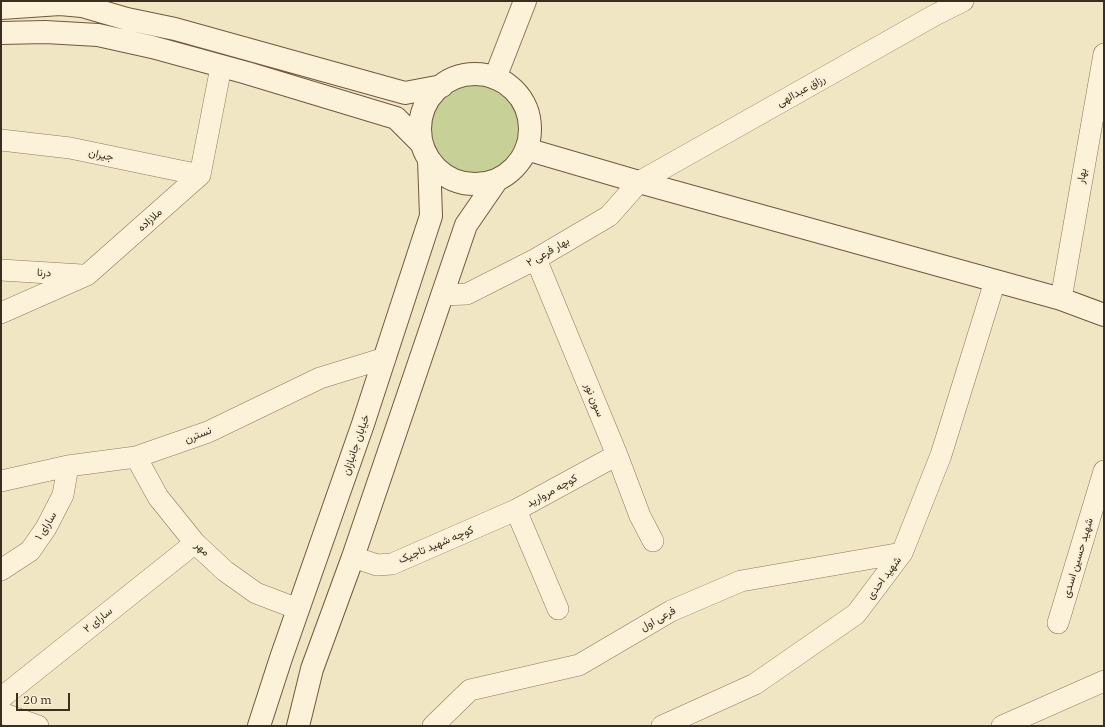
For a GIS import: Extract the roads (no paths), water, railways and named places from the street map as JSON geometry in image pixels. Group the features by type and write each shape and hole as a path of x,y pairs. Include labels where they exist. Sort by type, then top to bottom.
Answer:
{"main road":[{"path":"495,78 525,1"},
{"path":"1,8 60,4 82,6 127,19 175,29 405,93 442,86"},
{"path":"1,33 45,32 98,35 152,47 247,73 396,118 426,152 439,171 452,179 467,184 483,184 497,180 510,172 519,162 526,149 530,132 528,115 521,99 510,86 495,78 469,74 456,77 442,86 430,97 423,112 420,128 426,152"},
{"path":"526,149 639,182 1061,299 1104,315"},
{"name":"خیابان جانبازان","path":"257,724 363,424 431,216 426,152"},
{"path":"298,726 312,669 353,557 466,225 497,180"}],"street":[{"name":"رزاق عبدالهی","path":"639,182 928,19 963,1"},
{"name":"بهار","path":"1061,299 1104,54"},
{"path":"200,175 221,67"},
{"name":"جیران","path":"1,140 70,148 200,175"},
{"name":"ملازاده","path":"1,313 87,275 200,175"},
{"name":"بهار فرعی ۲","path":"442,295 467,294 536,259 609,216 639,182"},
{"name":"سون نور","path":"536,259 617,455 640,516 653,542"},
{"name":"درنا","path":"1,270 87,275"},
{"name":"شهید احدی","path":"662,726 755,684 856,614 902,553 941,455 995,281"},
{"name":"نسترن","path":"1,481 68,466 136,457 208,432 320,378 385,358"},
{"name":"کوچه مروارید","path":"558,608 516,510 617,455"},
{"name":"مهر","path":"136,457 158,497 195,543 225,571 256,593 298,609"},
{"name":"سارای ۱","path":"1,570 30,551 46,528 63,495 68,466"},
{"name":"شهید حسین اسدی","path":"1058,623 1096,524 1104,470"},
{"name":"کوچه شهید تاجیک","path":"353,557 377,565 392,564 516,510"},
{"name":"سارای ۲","path":"1,698 195,543"},
{"name":"فرعی اول","path":"432,726 470,690 579,665 671,611 741,581 902,553"},
{"path":"1002,726 1104,681"},
{"path":"1,713 38,726"}]}
